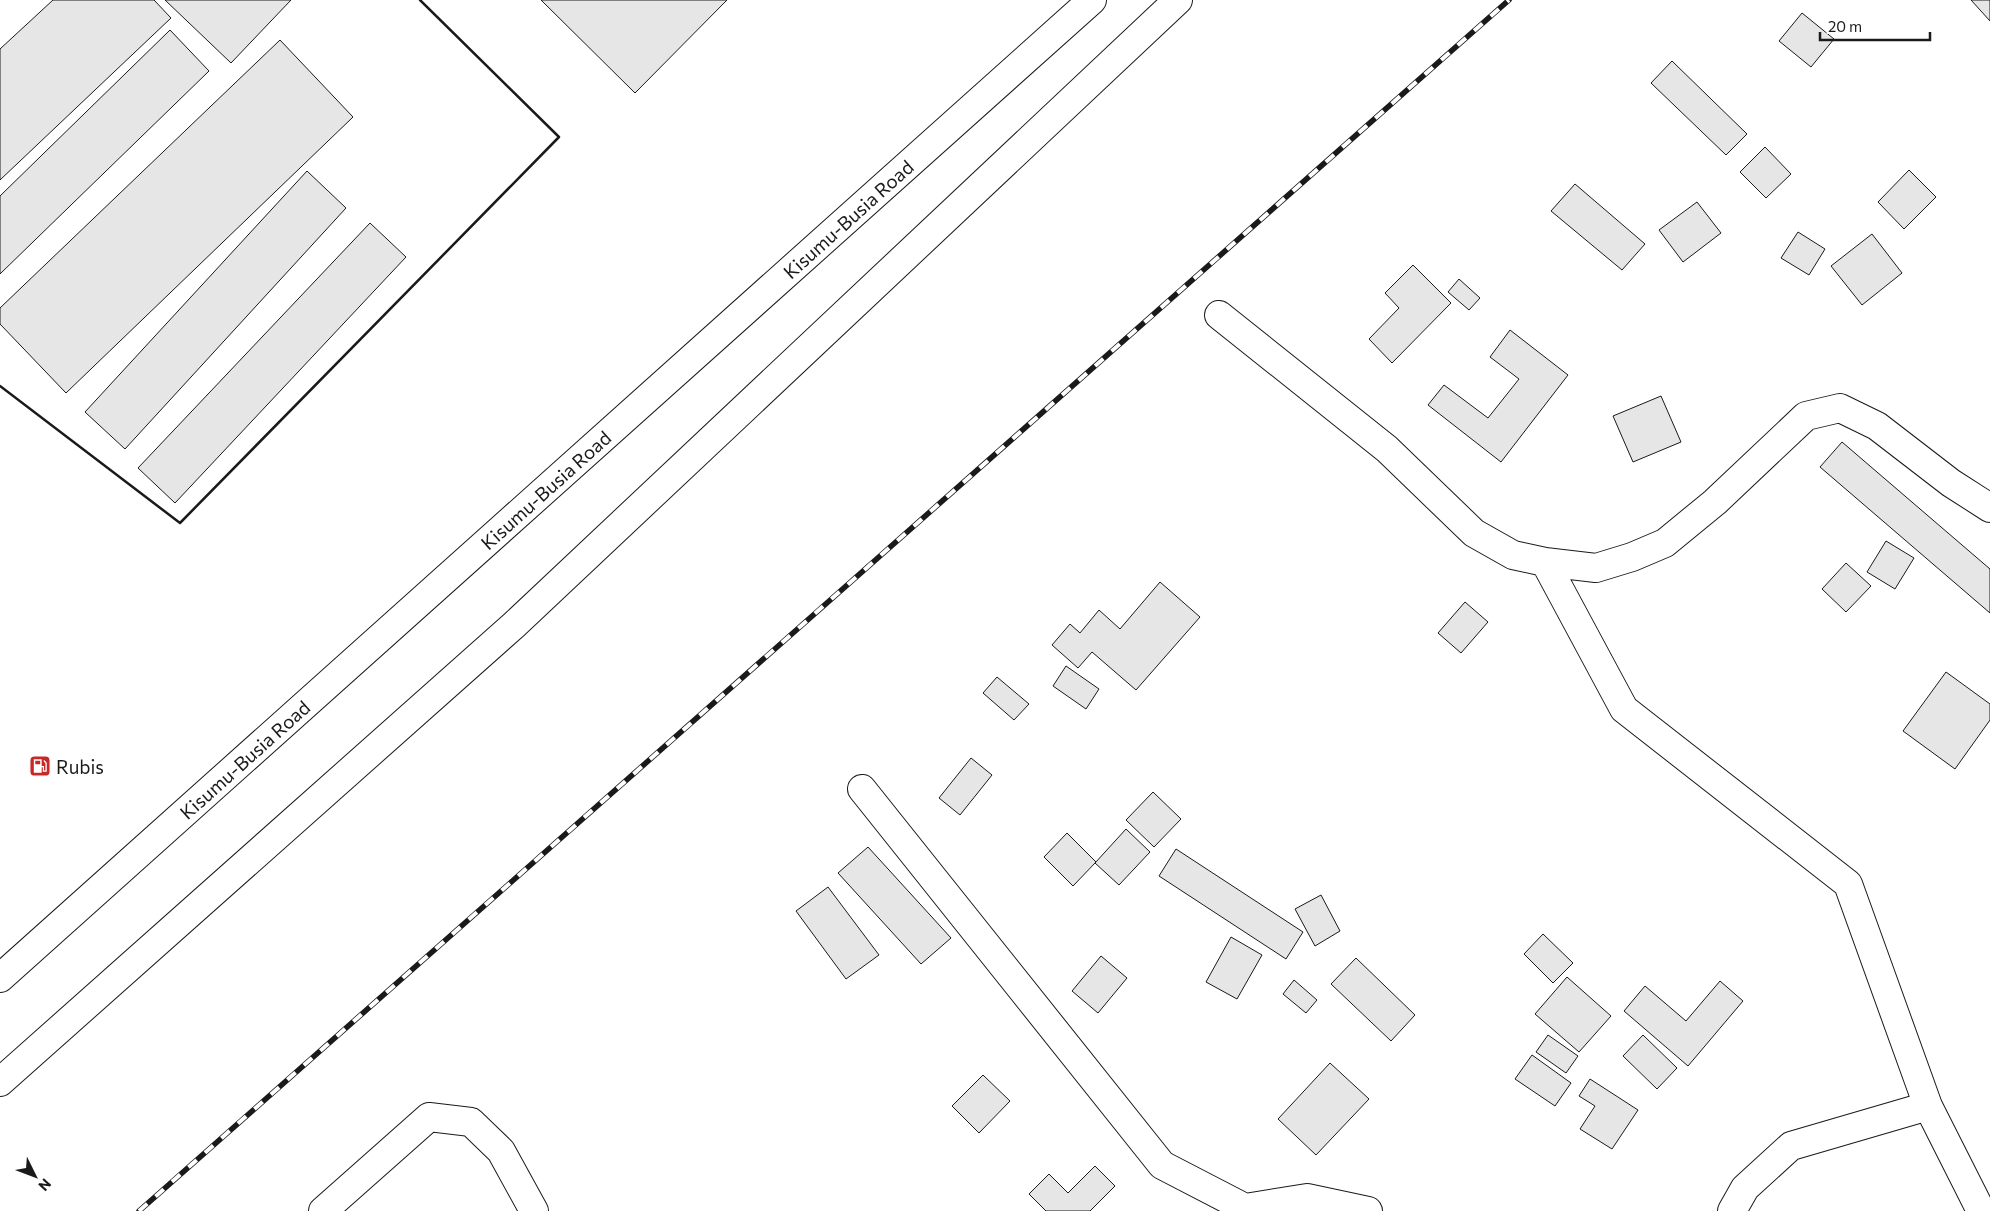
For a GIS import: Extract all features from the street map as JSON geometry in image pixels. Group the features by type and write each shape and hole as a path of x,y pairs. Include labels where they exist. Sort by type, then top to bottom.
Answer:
{"main road":[{"name":"Kisumu-Busia Road","path":"0,978 1092,0"},
{"path":"0,1082 514,625 1178,0"},
{"path":"1219,315 1387,449 1474,533 1513,555 1545,562 1596,568 1632,557 1665,543 1715,502 1806,416 1840,408 1877,426 1951,483 1990,508"},
{"path":"1545,562 1624,709 1848,884 1928,1106 1981,1211"},
{"path":"862,789 1162,1165 1245,1208 1306,1198 1368,1211"},
{"path":"1732,1211 1745,1188 1791,1146 1928,1106"},
{"path":"324,1211 429,1117 471,1122 501,1151 534,1211"}],"building":[{"path":"53,0 154,0 171,18 0,180 0,49"},
{"path":"165,0 291,0 231,63"},
{"path":"541,0 727,0 635,93"},
{"path":"1971,0 1990,0 1990,21"},
{"path":"1802,13 1834,39 1811,67 1779,41"},
{"path":"170,30 209,71 0,274 0,196"},
{"path":"280,40 353,117 66,393 0,324 0,308"},
{"path":"1672,61 1747,134 1726,155 1651,83"},
{"path":"1765,147 1791,174 1766,198 1740,172"},
{"path":"1909,170 1936,197 1904,229 1878,202"},
{"path":"307,171 346,208 125,449 85,412"},
{"path":"1575,184 1645,244 1622,270 1551,211"},
{"path":"1697,202 1721,233 1683,262 1659,230"},
{"path":"370,223 406,257 175,503 138,468"},
{"path":"1798,232 1825,249 1809,275 1781,258"},
{"path":"1872,234 1902,273 1862,305 1831,266"},
{"path":"1413,265 1451,303 1392,363 1369,339 1399,308 1385,293"},
{"path":"1459,279 1480,298 1469,310 1448,292"},
{"path":"1510,330 1568,375 1501,462 1428,405 1444,385 1488,418 1519,379 1490,357"},
{"path":"1661,396 1681,442 1633,462 1613,416"},
{"path":"1842,442 1990,569 1990,613 1820,467"},
{"path":"1886,541 1914,558 1895,589 1867,572"},
{"path":"1846,563 1871,586 1846,612 1822,589"},
{"path":"1160,582 1200,617 1136,690 1092,652 1078,668 1052,645 1070,624 1080,633 1099,610 1120,629"},
{"path":"1465,602 1488,622 1461,653 1438,633"},
{"path":"1066,666 1099,689 1086,709 1053,686"},
{"path":"1946,672 1990,704 1990,720 1955,769 1903,731"},
{"path":"997,677 1029,704 1014,720 983,693"},
{"path":"971,758 992,775 960,815 939,798"},
{"path":"1153,792 1181,819 1154,847 1126,820"},
{"path":"1126,829 1150,852 1119,885 1095,863"},
{"path":"1067,833 1096,862 1073,886 1044,857"},
{"path":"868,847 951,938 921,964 838,873"},
{"path":"1176,849 1303,932 1286,959 1159,876"},
{"path":"828,887 879,955 846,979 796,911"},
{"path":"1321,895 1340,931 1315,946 1295,909"},
{"path":"1543,934 1573,963 1553,983 1524,954"},
{"path":"1231,937 1262,955 1237,999 1206,982"},
{"path":"1101,956 1127,978 1098,1013 1072,991"},
{"path":"1356,958 1415,1015 1391,1041 1331,984"},
{"path":"1567,977 1611,1016 1579,1052 1535,1014"},
{"path":"1294,980 1317,1000 1306,1013 1283,994"},
{"path":"1720,981 1743,1001 1688,1066 1624,1011 1645,986 1686,1021"},
{"path":"1548,1035 1578,1056 1566,1073 1536,1052"},
{"path":"1643,1035 1677,1068 1657,1089 1623,1056"},
{"path":"1532,1055 1571,1083 1555,1106 1515,1079"},
{"path":"1330,1063 1369,1099 1316,1155 1278,1119"},
{"path":"983,1075 1010,1101 979,1133 952,1106"},
{"path":"1590,1079 1638,1110 1612,1149 1580,1129 1595,1106 1579,1096"},
{"path":"1095,1166 1115,1186 1090,1211 1046,1211 1029,1194 1049,1174 1068,1193"}],"railway":[{"path":"139,1211 1509,0"}],"wall":[{"path":"0,386 180,523 559,137 420,0"}],"place":[{"name":"Rubis","path":"40,766"}]}
